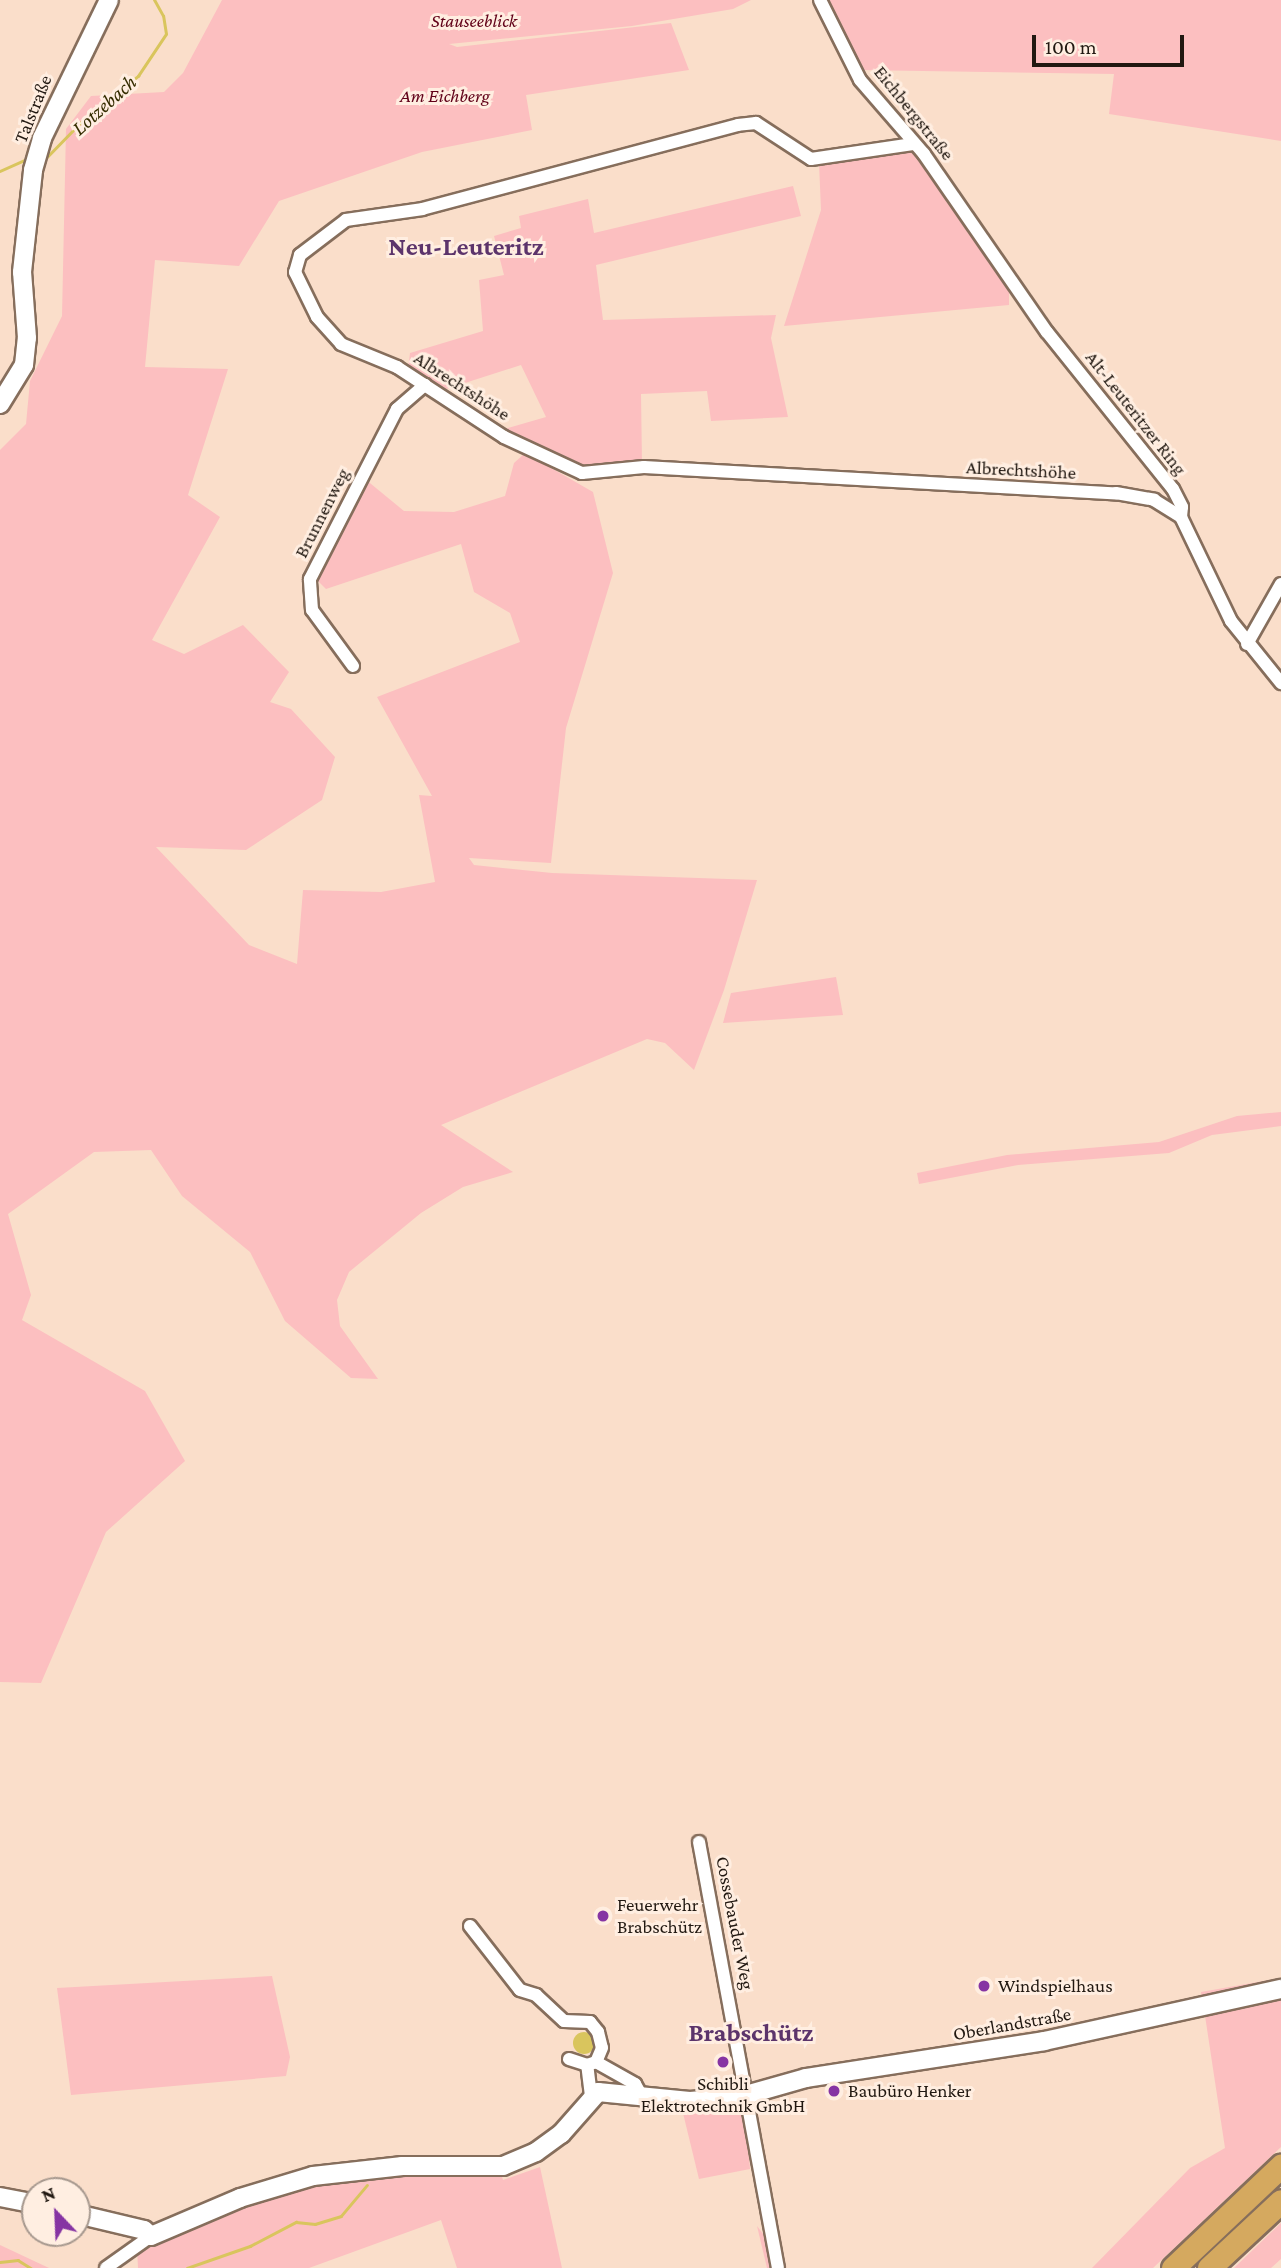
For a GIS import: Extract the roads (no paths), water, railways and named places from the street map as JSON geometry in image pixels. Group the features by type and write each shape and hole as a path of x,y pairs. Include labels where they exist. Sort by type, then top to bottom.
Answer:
{"highway":[{"path":"1173,2268 1281,2166"},
{"path":"1209,2268 1281,2201"}],"street":[{"name":"Talstraße","path":"0,404 24,365 27,338 22,272 33,170 42,138 109,0"},
{"name":"Eichbergstraße","path":"820,0 854,70 951,191 985,247"},
{"name":"Albrechtshöhe","path":"913,144 811,159 756,123 738,125 423,209 346,220 300,254 295,272 305,297 341,344 397,367 504,437 582,473 644,467 1116,493 1154,500 1181,517"},
{"name":"Alt-Leuteritzer Ring","path":"985,247 1173,489 1182,506 1181,517 1247,644 1281,683"},
{"name":"Brunnenweg","path":"353,666 312,610 310,579 397,409 425,385"},
{"path":"1247,644 1281,584"},
{"name":"Cossebauder Weg","path":"699,1842 749,2094 758,2173 778,2268"},
{"path":"106,2268 150,2236 240,2198 313,2176 402,2166 503,2166 536,2152 561,2133 591,2096 592,2064 602,2048 598,2032 590,2022 564,2021 536,1995 520,1990 470,1926"},
{"name":"Oberlandstraße","path":"591,2096 608,2091 690,2101 749,2094 806,2078 1044,2041 1281,1989"},
{"path":"569,2059 592,2064 635,2084 639,2093"},
{"path":"0,2197 21,2201"},
{"path":"91,2217 144,2230 150,2236"}],"waterway":[{"name":"Lotzebach","path":"45,159 85,118 138,76 166,34 163,16 154,0"},
{"name":"Lotzebach","path":"0,171 31,157"},
{"path":"187,2268 250,2246 296,2222 315,2224 341,2216 367,2185"},
{"name":"Lotzebach","path":"0,2262 18,2260 31,2268"}],"place":[{"name":"Feuerwehr Brabschütz","path":"603,1916"},
{"name":"Windspielhaus","path":"984,1986"},
{"name":"Schibli Elektrotechnik GmbH","path":"723,2062"},
{"name":"Baubüro Henker","path":"834,2091"}],"district":[{"name":"Neu-Leuteritz","path":"466,247"},
{"name":"Brabschütz","path":"751,2033"}],"park label":[{"name":"Stauseeblick","path":"474,21"},
{"name":"Am Eichberg","path":"445,96"}]}
